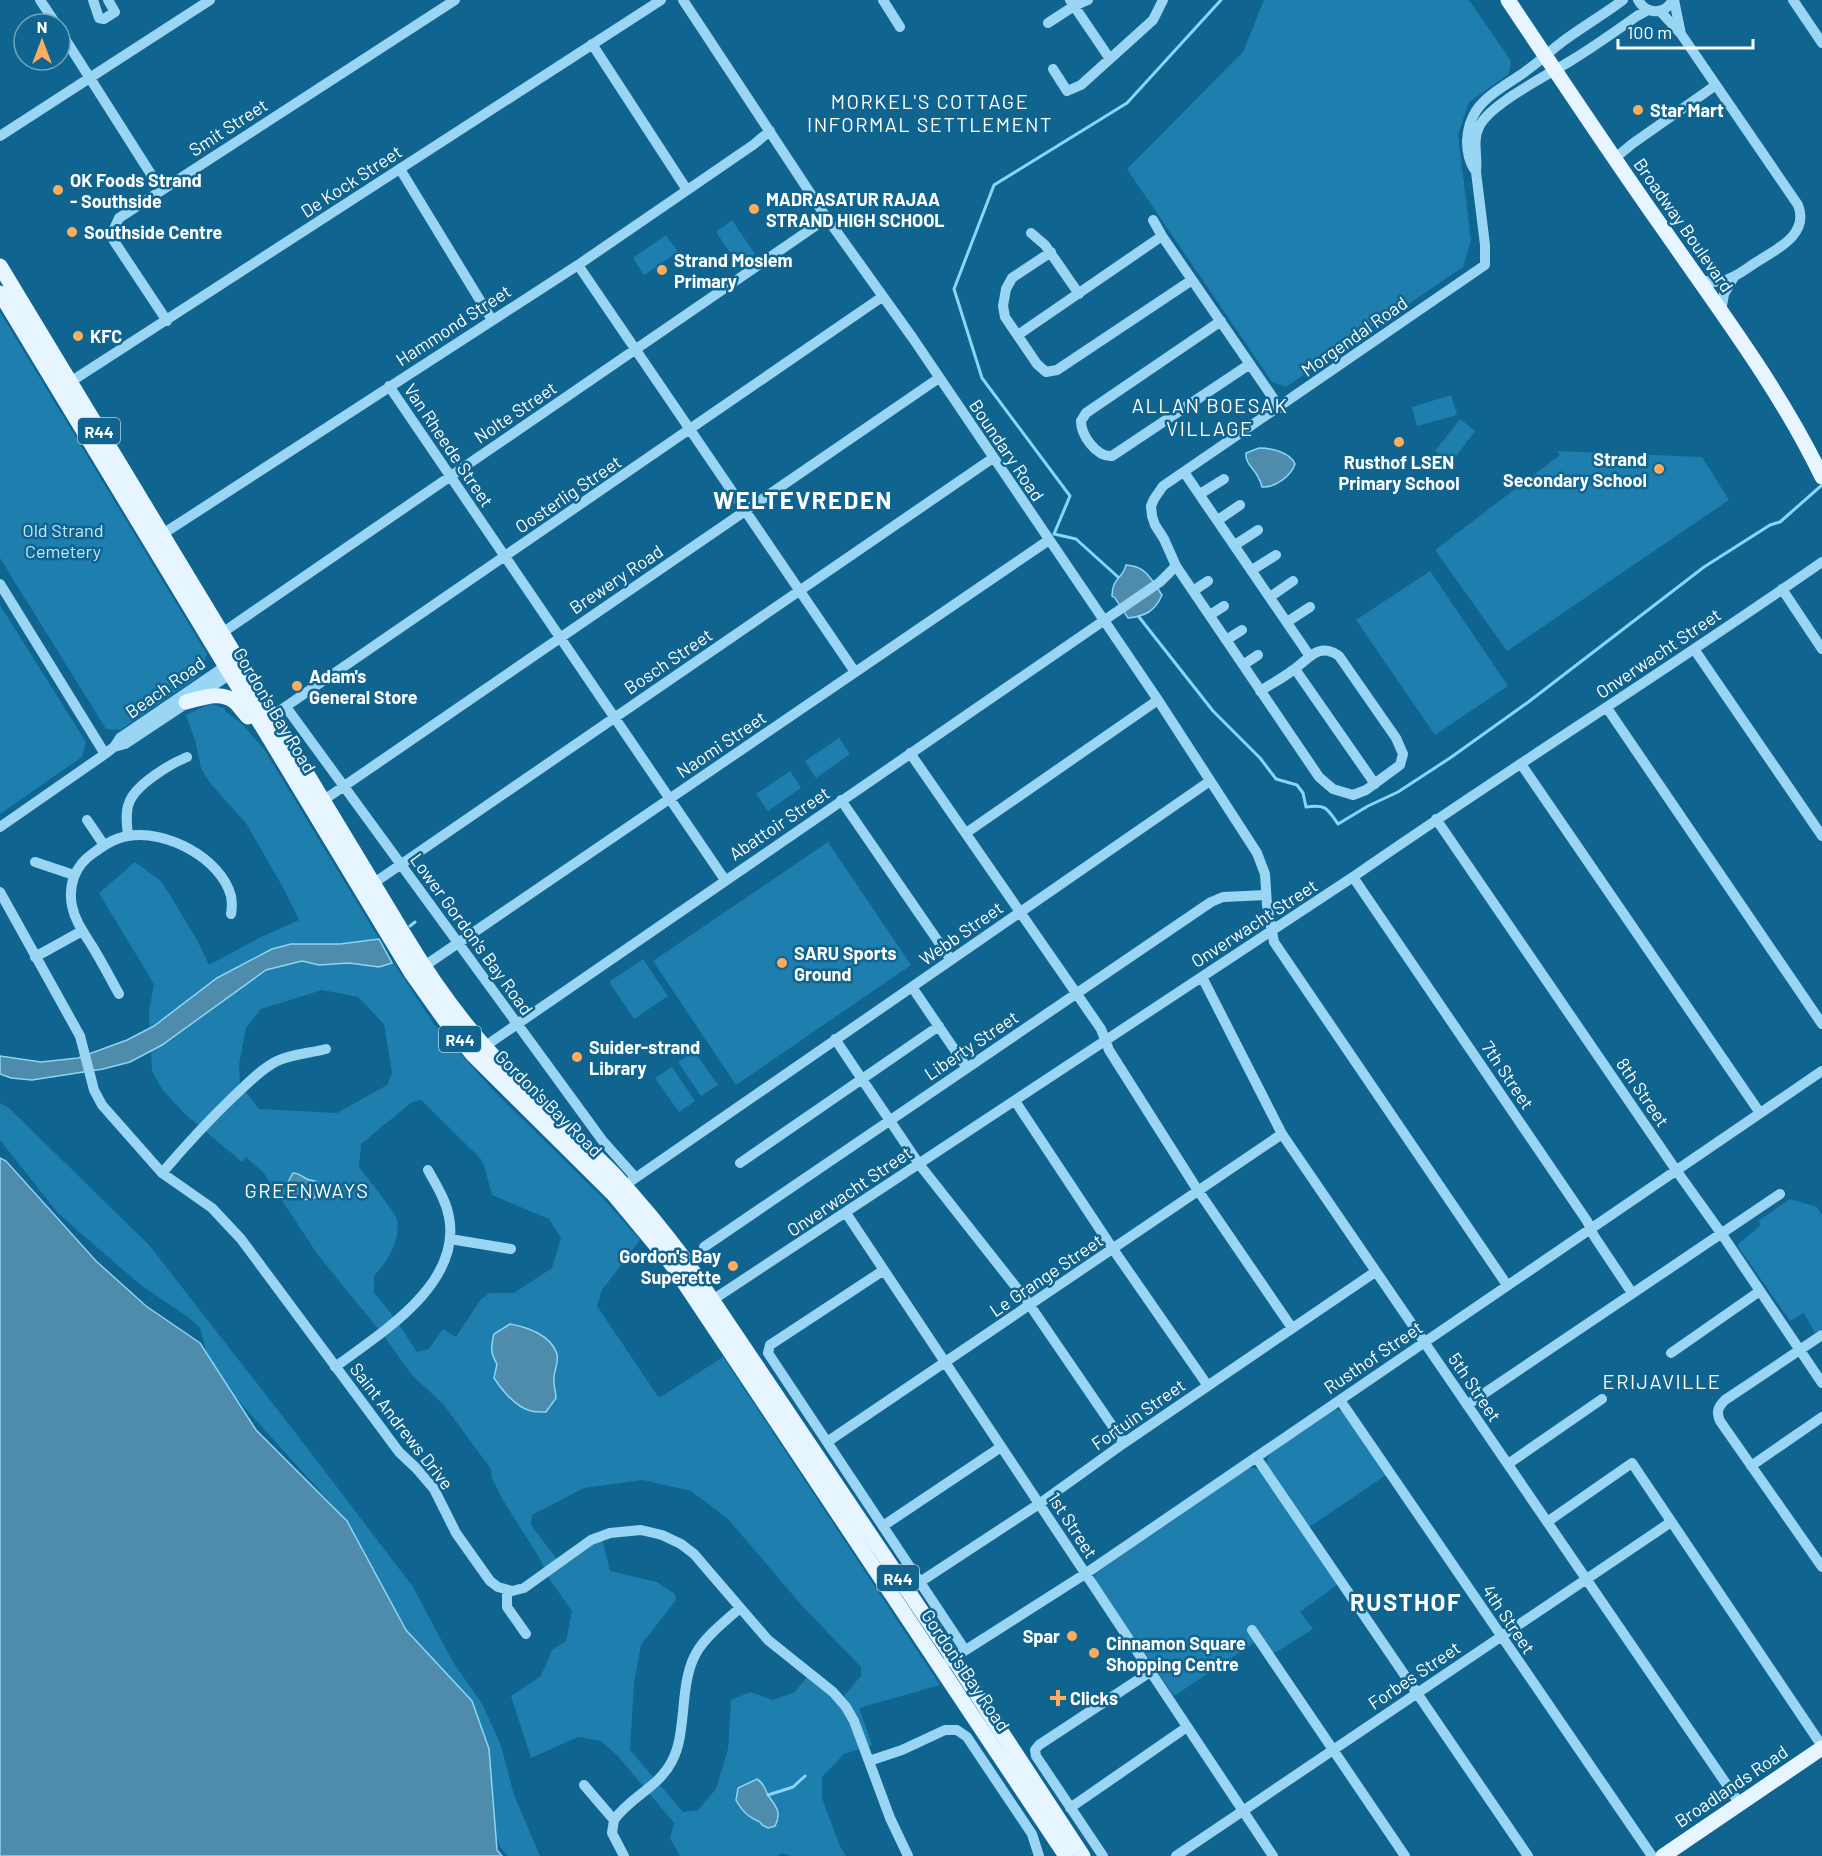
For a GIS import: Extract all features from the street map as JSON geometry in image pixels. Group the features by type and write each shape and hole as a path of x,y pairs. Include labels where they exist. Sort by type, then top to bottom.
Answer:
{"main road":[{"name":"Broadway Boulevard","path":"1508,0 1780,402 1822,477"},
{"name":"Gordon's Bay Road","path":"0,266 64,386 234,666 272,716 317,805"},
{"name":"Gordon's Bay Road","path":"0,294 64,386"},
{"name":"Gordon's Bay Road","path":"156,538 222,633 234,666 266,733 317,805 418,970 444,1019 624,1186 673,1243 707,1304 789,1427 953,1658 1083,1856"},
{"path":"186,702 210,696 227,697 266,733"},
{"name":"Gordon's Bay Road","path":"624,1186 652,1239 707,1304"},
{"name":"Gordon's Bay Road","path":"953,1658 1066,1856"},
{"name":"Broadlands Road","path":"1663,1856 1822,1747"}],"street":[{"path":"93,0 99,18 104,19 115,12 108,0"},
{"path":"0,136 210,0"},
{"name":"Smit Street","path":"166,321 117,246 113,236 114,226 119,218 455,0"},
{"name":"De Kock Street","path":"64,386 661,0"},
{"name":"Boundary Road","path":"683,0 827,218 1158,700 1257,853 1265,874 1274,942 1508,1285"},
{"path":"883,0 900,27"},
{"path":"1047,23 1072,3 1088,0"},
{"path":"1053,69 1067,91 1086,82 1153,20 1163,0"},
{"name":"Morgendal Road","path":"1476,172 1471,163 1467,141 1470,122 1476,111 1488,98 1623,0"},
{"path":"1638,0 1642,6 1654,11 1681,34 1798,205 1801,214 1792,238 1735,277 1716,282 1699,280"},
{"path":"1674,0 1681,34"},
{"name":"Morgendal Road","path":"1309,655 1323,650 1339,656 1401,746 1403,754 1400,765 1360,793 1353,795 1339,792 1319,777 1260,691 1176,566 1155,525 1151,506 1157,493 1184,472 1485,265 1485,245 1476,172 1476,136 1484,118 1524,88 1573,60 1637,16 1668,7 1674,0"},
{"path":"1792,0 1822,43"},
{"path":"1072,3 1110,59"},
{"path":"592,44 687,190"},
{"path":"72,50 161,190"},
{"path":"1614,159 1716,85"},
{"name":"Hammond Street","path":"156,538 578,265 770,131"},
{"path":"400,169 492,320"},
{"name":"Nolte Street","path":"222,633 827,218"},
{"path":"1153,220 1280,408"},
{"path":"1030,233 1039,238 1051,252 1079,294"},
{"path":"1018,335 1162,236"},
{"path":"1051,252 1008,282 1003,311 1041,369 1052,372 1192,280"},
{"path":"578,265 855,672"},
{"path":"1720,312 1724,294 1735,277"},
{"name":"Oosterlig Street","path":"272,716 882,297"},
{"path":"1221,321 1086,413 1081,421 1082,431 1097,452 1106,457 1112,456 1250,364"},
{"name":"Brewery Road","path":"317,805 939,378"},
{"name":"Van Rheede Street","path":"389,386 725,880"},
{"name":"Bosch Street","path":"367,887 993,458"},
{"path":"1184,472 1309,655 1295,669 1260,691"},
{"path":"1200,494 1224,479"},
{"path":"1218,520 1240,505"},
{"path":"1235,545 1258,530"},
{"name":"Naomi Street","path":"418,970 1049,540"},
{"path":"1252,570 1276,555"},
{"name":"Onverwacht Street","path":"707,1304 1353,878 1436,819 1607,708 1822,562"},
{"path":"1104,620 1157,584 1176,566"},
{"path":"1193,591 1208,581"},
{"path":"1270,597 1293,581"},
{"path":"0,584 110,751"},
{"path":"1782,589 1822,649"},
{"path":"1210,615 1224,606"},
{"path":"1287,622 1310,607"},
{"name":"Abattoir Street","path":"479,1050 1104,620"},
{"path":"1226,640 1242,630"},
{"path":"1694,649 1822,836"},
{"path":"1243,665 1258,655"},
{"name":"Beach Road","path":"0,827 110,751 125,744 234,666"},
{"name":"Beach Road","path":"110,751 120,738 234,666"},
{"path":"1295,669 1375,784"},
{"path":"966,834 1158,700"},
{"name":"Lower Gordon's Bay Road","path":"286,707 602,1140 624,1186"},
{"path":"1607,708 1822,1024"},
{"path":"910,753 1101,1029 1109,1050 1198,1192 1292,1328"},
{"path":"128,836 128,806 132,795 174,762 187,757"},
{"path":"1521,764 1760,1113"},
{"name":"Webb Street","path":"624,1186 1210,781"},
{"path":"841,800 951,960"},
{"name":"8th Street","path":"1436,819 1822,1383"},
{"path":"87,820 104,845"},
{"path":"119,994 82,931 71,904 74,875 86,858 104,845 128,836 162,837 203,858 216,870 226,885 231,896 231,915"},
{"path":"34,862 74,875"},
{"name":"7th Street","path":"1353,878 1587,1221 1632,1293"},
{"name":"Saint Andrews Drive","path":"0,892 77,1030 94,1090 102,1105 162,1173 206,1203 231,1226 399,1452 434,1489 456,1533 490,1581 507,1590"},
{"name":"Liberty Street","path":"704,1247 1214,900 1266,895"},
{"path":"35,957 82,931"},
{"name":"5th Street","path":"1203,977 1282,1134 1740,1804"},
{"path":"912,987 967,1068"},
{"path":"740,1163 939,1026"},
{"path":"835,1039 919,1164 1030,1306 1124,1443"},
{"path":"162,1173 211,1118 250,1081 278,1061 326,1049"},
{"name":"Rusthof Street","path":"953,1658 1085,1574 1822,1071"},
{"path":"1014,1101 1208,1386"},
{"name":"Le Grange Street","path":"827,1442 1282,1134"},
{"path":"335,1367 383,1332 423,1296 444,1263 450,1239 450,1221 447,1208 428,1170"},
{"path":"1467,1405 1780,1194"},
{"name":"1st Street","path":"846,1213 1273,1856"},
{"path":"450,1239 511,1249"},
{"path":"884,1270 770,1345 769,1356 920,1582 953,1658"},
{"name":"Fortuin Street","path":"920,1582 1039,1504 1124,1443 1375,1272"},
{"path":"1671,1353 1760,1292"},
{"path":"1822,1335 1725,1400 1718,1410 1720,1421 1822,1567"},
{"path":"1508,1464 1602,1399"},
{"name":"4th Street","path":"1340,1400 1652,1856"},
{"path":"1751,1466 1822,1417"},
{"path":"883,1526 1001,1447"},
{"path":"1256,1457 1528,1856"},
{"path":"1547,1522 1632,1463 1822,1747"},
{"name":"Forbes Street","path":"1176,1856 1671,1522"},
{"path":"526,1634 507,1606 507,1590 524,1588 591,1540 601,1536 620,1530 641,1530 669,1537 688,1549 768,1640 840,1699 854,1720 890,1818 908,1856"},
{"path":"624,1856 612,1833 614,1820 657,1782 672,1762 680,1736 686,1682 694,1656 709,1635 740,1608"},
{"path":"1252,1630 1405,1856"},
{"path":"1102,1856 1036,1756 1035,1750 1039,1745 1150,1672"},
{"path":"1070,1808 1187,1727"},
{"path":"869,1761 902,1750 945,1730 961,1732 968,1737 1032,1834 1039,1856"},
{"path":"584,1785 614,1820"}],"green space":[{"path":"1264,0 1469,0 1511,61 1509,74 1469,102 1458,135 1471,240 1463,267 1286,387 1272,382 1127,169 1243,52"},
{"path":"732,220 755,254 739,266 716,232"},
{"path":"666,235 678,252 644,275 633,258"},
{"name":"Old Strand Cemetery","path":"0,312 207,654 199,676 120,730 106,729 0,558"},
{"path":"1451,395 1457,415 1417,426 1412,407"},
{"path":"1460,419 1475,431 1451,463 1435,451"},
{"path":"1557,451 1702,457 1729,500 1507,651 1435,550 1560,455"},
{"path":"1430,571 1508,686 1435,735 1356,620"},
{"path":"0,605 86,742 82,757 0,814"},
{"path":"210,704 225,708 225,711 241,723 264,749 395,965 434,1024 491,1088 602,1197 640,1240 602,1290 597,1306 659,1398 723,1357 940,1685 859,1708 872,1745 844,1754 822,1777 822,1798 846,1856 791,1856 782,1853 777,1856 680,1856 670,1838 674,1823 617,1755 601,1741 578,1737 531,1758 511,1696 541,1676 552,1650 566,1641 572,1611 550,1580 540,1559 503,1500 492,1479 491,1469 443,1404 412,1375 384,1336 318,1255 263,1172 246,1157 242,1162 186,1115 162,1089 152,1071 149,1012 154,984 99,893 135,862 162,882 197,940 209,965 299,920 246,823 210,783 201,768 195,740 186,715","holes":["322,990 358,997 384,1024 392,1073 387,1085 337,1113 259,1109 240,1085 239,1065 246,1028 261,1009","421,1100 480,1158 492,1195 549,1219 561,1238 552,1268 514,1293 490,1293 481,1299 456,1337 443,1329 429,1349 417,1352 394,1317 374,1293 374,1276 392,1250 398,1228 395,1216 359,1167 361,1144 412,1102","643,1480 691,1491 728,1519 804,1608 861,1667 861,1676 843,1697 810,1673 795,1692 773,1700 750,1692 731,1700 728,1749 716,1789 698,1810 683,1812 630,1750 634,1683 641,1645 676,1600 675,1594 657,1582 610,1571 601,1535 559,1562 531,1525 532,1515 584,1488"]},
{"path":"839,738 850,754 816,778 805,761"},
{"path":"790,771 801,788 768,811 756,794"},
{"name":"SARU Sports Ground","path":"828,842 911,965 736,1085 653,961"},
{"path":"643,959 668,996 634,1019 609,982"},
{"path":"694,1051 718,1085 701,1096 678,1062"},
{"path":"672,1067 695,1101 679,1112 655,1078"},
{"path":"0,1103 9,1108 149,1245 413,1587 453,1662 482,1704 492,1725 501,1746 514,1795 540,1856 508,1856 501,1848 496,1838 489,1749 472,1701 406,1630 347,1521 236,1398 207,1354 200,1328 188,1317 142,1286 57,1212 0,1140"},
{"path":"1790,1199 1817,1207 1822,1215 1822,1329 1815,1333 1804,1313 1790,1321 1737,1245 1761,1225 1758,1221"},
{"path":"1334,1409 1342,1411 1386,1475 1308,1528 1267,1466 1267,1459 1271,1453"},
{"path":"1248,1468 1259,1469 1338,1584 1300,1612 1313,1629 1273,1654 1261,1638 1174,1696 1095,1580 1095,1574"}],"shaded area":[{"path":"1259,448 1285,454 1295,464 1286,477 1272,486 1262,487 1247,460 1246,453"},
{"path":"1126,565 1143,571 1162,595 1149,612 1128,618 1112,596 1114,585"},
{"path":"379,939 392,963 379,967 349,963 319,965 302,961 266,970 162,1045 130,1062 103,1069 32,1080 11,1078 0,1074 0,1056 41,1062 78,1058 127,1040 154,1026 217,978 272,949 291,944 340,944"},
{"path":"0,1158 6,1161 96,1261 146,1306 200,1343 256,1430 347,1521 406,1630 472,1701 489,1749 497,1850 502,1856 0,1856"},
{"path":"293,1173 318,1183 317,1195 314,1198 303,1200 294,1195 288,1182"},
{"path":"510,1324 538,1333 550,1342 557,1354 554,1375 556,1398 546,1412 531,1411 520,1406 505,1393 494,1378 497,1364 492,1349 494,1334"},
{"path":"757,1779 763,1784 777,1809 778,1817 775,1826 768,1828 762,1825 746,1813 736,1800 738,1788"}],"waterway":[{"path":"1118,577 1076,539 1054,534 1070,496 982,378 954,289 994,185 1127,103 1221,0"},
{"path":"1139,617 1213,711 1260,758 1276,779 1297,785 1303,793 1306,807 1325,808 1338,824 1398,792 1450,758 1527,703 1704,567 1770,525 1780,522 1822,485"},
{"path":"410,926 415,922"},
{"path":"768,1795 793,1787 805,1776"}],"place":[{"name":"Star Mart","path":"1638,110"},
{"name":"OK Foods Strand - Southside","path":"58,190"},
{"name":"MADRASATUR RAJAA STRAND HIGH SCHOOL","path":"754,209"},
{"name":"Southside Centre","path":"72,232"},
{"name":"Strand Moslem Primary","path":"662,270"},
{"name":"KFC","path":"78,336"},
{"name":"Rusthof LSEN Primary School","path":"1399,442"},
{"name":"Strand Secondary School","path":"1659,469"},
{"name":"Adam's General Store","path":"297,686"},
{"name":"SARU Sports Ground","path":"782,963"},
{"name":"Suider-strand Library","path":"577,1057"},
{"name":"Gordon's Bay Superette","path":"733,1266"},
{"name":"Spar","path":"1072,1636"},
{"name":"Cinnamon Square Shopping Centre","path":"1094,1653"},
{"name":"Clicks","path":"1058,1698"}],"district":[{"name":"MORKEL'S COTTAGE INFORMAL SETTLEMENT","path":"930,112"},
{"name":"ALLAN BOESAK VILLAGE","path":"1210,416"},
{"name":"WELTEVREDEN","path":"803,499"},
{"name":"GREENWAYS","path":"307,1190"},
{"name":"ERIJAVILLE","path":"1662,1381"},
{"name":"RUSTHOF","path":"1406,1601"}]}
